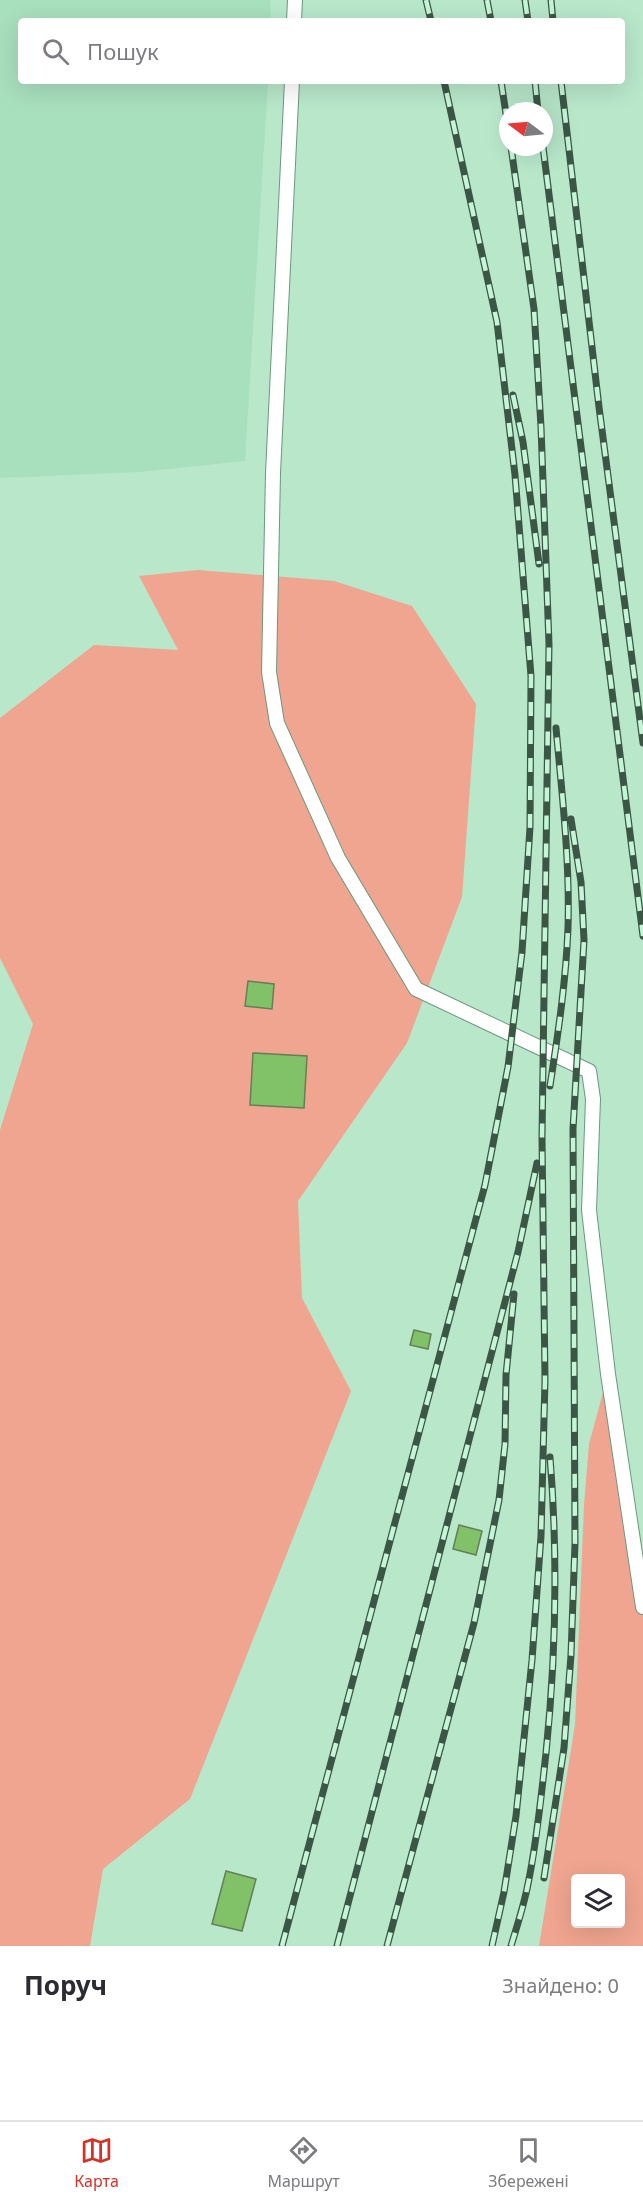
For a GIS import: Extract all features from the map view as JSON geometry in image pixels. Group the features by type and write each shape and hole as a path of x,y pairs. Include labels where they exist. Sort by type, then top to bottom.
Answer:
{"lane":[{"path":"294,18 296,0"},
{"path":"292,84 273,473 269,672 277,723 338,858 416,989 589,1071 593,1099 589,1210 608,1374 643,1607"}],"shaded area":[{"path":"0,0 270,0 271,18 18,18 18,84 268,84 245,461 139,472 0,478"},
{"path":"198,570 334,581 412,606 476,704 462,897 407,1043 298,1201 302,1298 351,1391 190,1799 103,1869 90,1946 0,1946 0,1130 33,1024 0,958 0,718 94,645 178,650 139,576"},
{"path":"608,1374 643,1607 643,1946 539,1946 575,1725 584,1505 589,1444"}],"building":[{"path":"248,981 274,984 272,1009 245,1006"},
{"path":"253,1053 307,1056 304,1108 250,1105"},
{"path":"414,1330 431,1334 428,1349 410,1345"},
{"path":"459,1525 482,1531 476,1555 453,1549"},
{"path":"226,1871 256,1879 242,1931 212,1924"}],"railway":[{"path":"426,0 430,18"},
{"path":"487,0 490,18"},
{"path":"525,0 528,18"},
{"path":"551,0 553,18"},
{"path":"282,1946 485,1185 508,1067 522,952 530,827 531,676 515,475 497,322 445,84"},
{"path":"501,84 504,102"},
{"path":"535,84 537,102"},
{"path":"561,84 599,407 643,743"},
{"path":"492,1946 504,1892 516,1816 532,1660 541,1536 545,1380 542,1137 549,644 534,309 512,156"},
{"path":"544,156 643,936"},
{"path":"513,395 523,442 539,564"},
{"path":"550,1086 564,988 568,928 567,853 556,728"},
{"path":"544,1878 564,1748 571,1655 575,1543 573,1129 584,940 581,882 571,819"},
{"path":"337,1946 518,1252 537,1163"},
{"path":"387,1946 474,1623 499,1500 505,1444 506,1375 514,1294"},
{"path":"511,1946 534,1852 549,1716 554,1642 555,1568 550,1457"}]}
